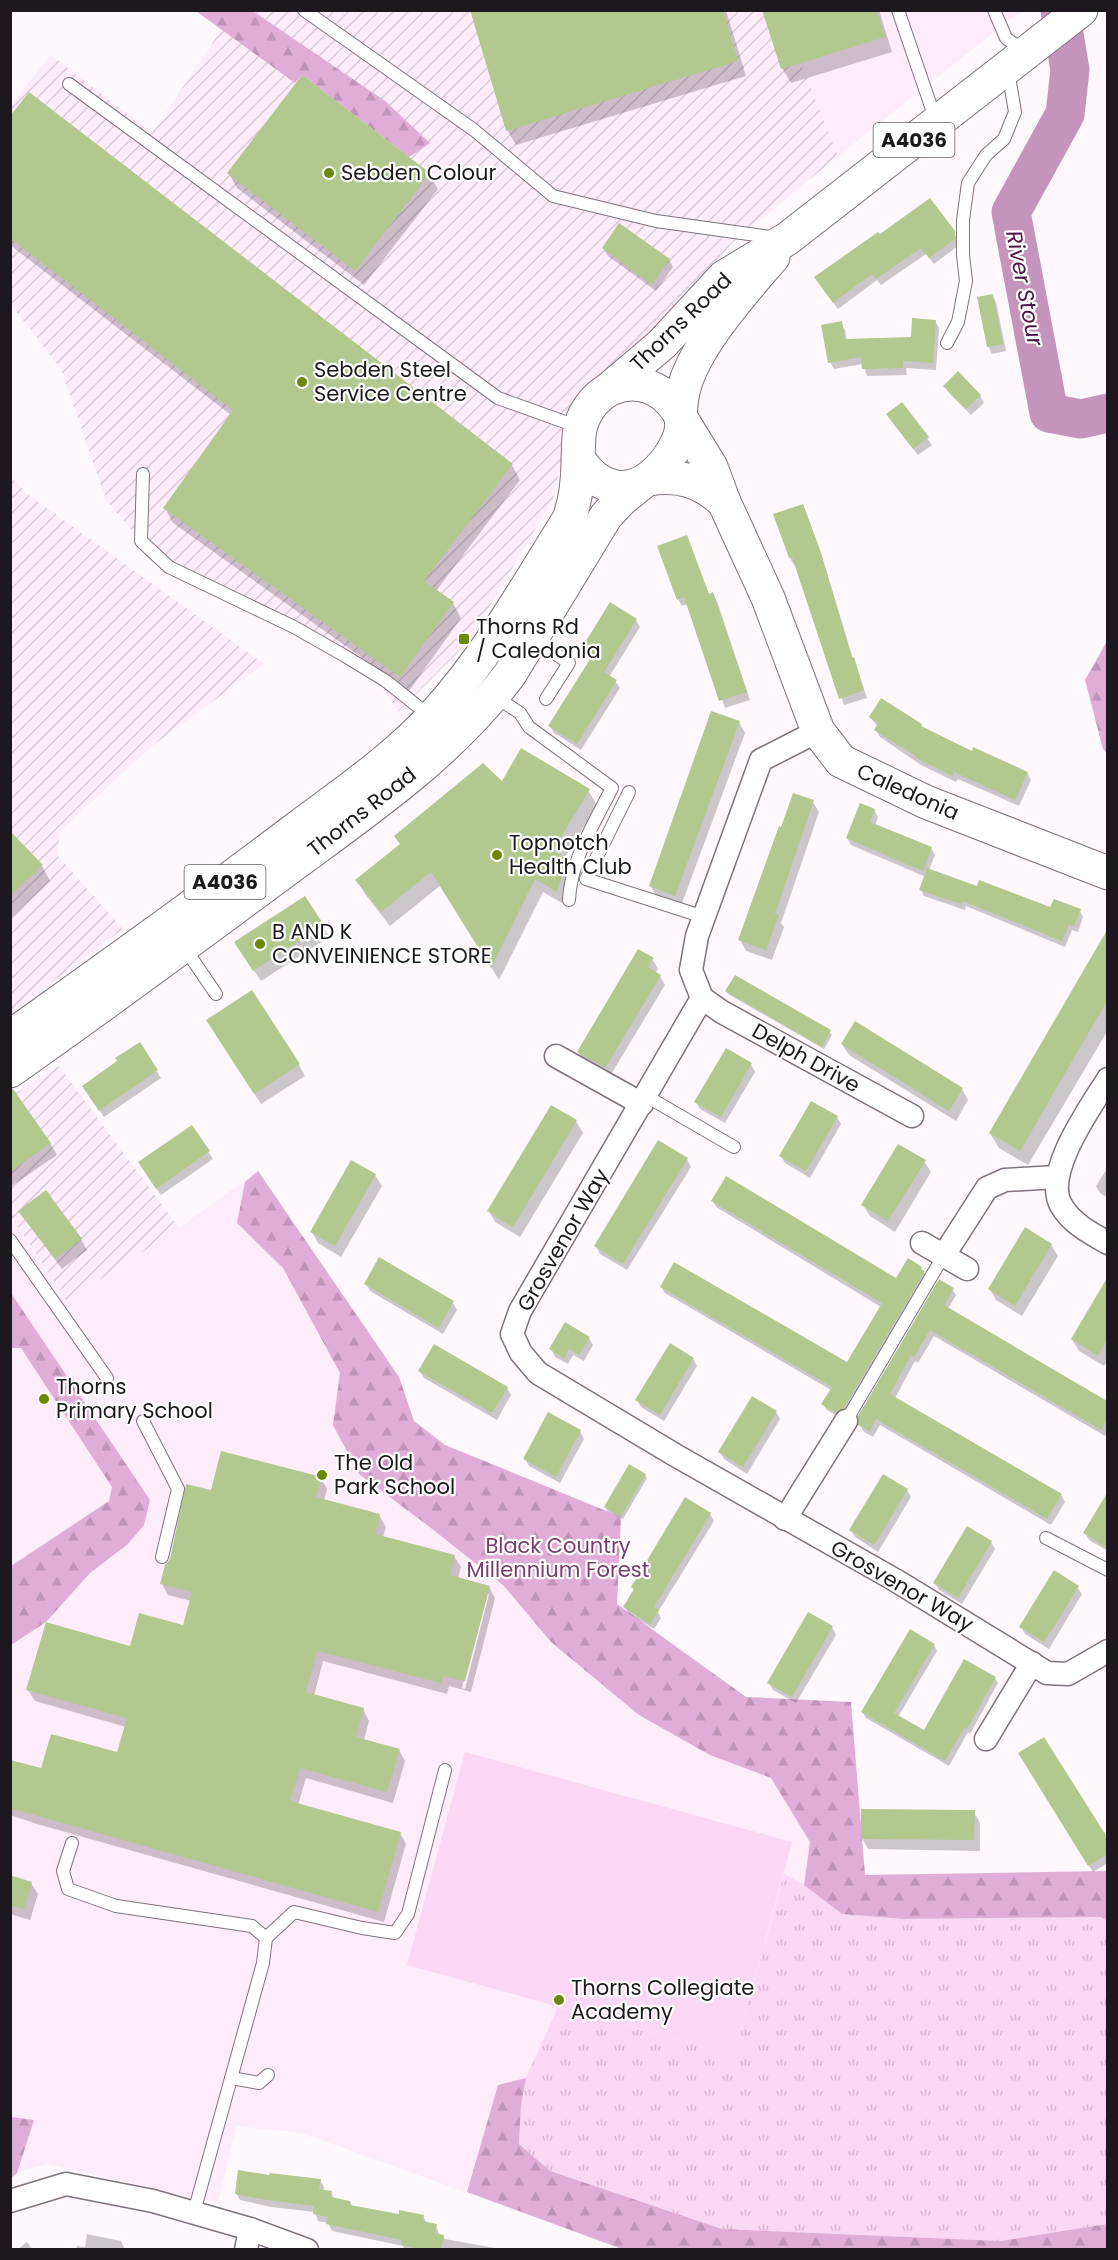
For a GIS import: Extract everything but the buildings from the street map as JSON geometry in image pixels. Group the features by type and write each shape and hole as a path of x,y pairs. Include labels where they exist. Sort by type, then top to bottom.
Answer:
{"main road":[{"name":"A4036","path":"1025,54 1081,10"},
{"name":"Thorns Road","path":"609,389 662,344 724,277 787,239 1025,54"},
{"name":"Thorns Road","path":"680,417 683,391 692,367 707,342 745,290 787,239"},
{"path":"609,389 622,384 650,387 670,400 680,417"},
{"name":"A4036","path":"579,443 586,412 597,398 609,389"},
{"name":"A4036","path":"645,481 671,454 678,440 681,427 680,417"},
{"name":"Caledonia","path":"680,417 711,467 724,502 768,598 818,731 841,761 926,802 1107,873"},
{"name":"Thorns Road","path":"10,1071 402,784 460,732 480,687 492,643 569,519 574,505 579,443"},
{"path":"579,443 591,475 611,486 628,488 665,476 692,481 713,492 724,502"},
{"name":"Thorns Road","path":"10,1037 252,862 387,760 432,718 480,687 532,638 606,516 621,500 645,481"}],"street":[{"path":"702,998 691,970 697,936 761,760 818,731"},
{"name":"Grosvenor Way","path":"702,998 520,1311 512,1334 521,1353 538,1373 785,1519 895,1580 1047,1672 1068,1674 1107,1651"},
{"name":"Delph Drive","path":"702,998 722,1012 912,1116"},
{"path":"556,1056 644,1100"},
{"path":"1107,1079 1063,1157 1055,1190 1061,1205 1082,1228 1107,1243"},
{"path":"944,1255 987,1188 1005,1180 1057,1177"},
{"path":"922,1243 967,1269"},
{"path":"785,1519 846,1421"},
{"path":"986,1739 1032,1663"},
{"path":"10,2201 66,2184 153,2201 194,2212 248,2239 307,2250"}],"lane":[{"path":"304,10 474,130 553,196 656,222 787,239"},
{"path":"898,10 937,122"},
{"path":"947,343 958,322 966,281 963,220 968,183 986,155 1004,139 1015,112 1009,89 1025,54 1006,38 994,10"},
{"path":"69,84 498,398 579,443"},
{"path":"143,474 141,541 169,567 294,627 345,656 386,681 432,718"},
{"path":"532,638 568,663 546,699"},
{"path":"480,687 520,713 529,727 612,788 575,865 570,883 569,900"},
{"path":"629,792 586,879 704,917"},
{"path":"183,946 216,994"},
{"path":"644,1100 734,1147"},
{"path":"10,1240 107,1378"},
{"path":"846,1421 944,1255"},
{"path":"143,1421 178,1489 162,1557"},
{"path":"1046,1538 1107,1570"},
{"path":"194,2212 263,1963 266,1938 294,1912 362,1928 395,1933 408,1914 445,1770"},
{"path":"72,1843 63,1870 68,1889 116,1906 252,1926 266,1938"},
{"path":"231,2078 259,2083 268,2075"}],"shaded area":[{"path":"234,11 780,11 838,156 731,244 640,357 572,418 553,499 470,640 398,712 382,686 294,627 169,567 141,541 106,500 61,369 11,305 11,104 51,55 152,133"},
{"path":"780,11 1025,11 1012,18 838,156"},
{"path":"11,477 26,493 264,664 152,746 59,832 58,856 123,929 11,1013"},
{"path":"59,1066 179,1228 67,1301 11,1216 11,1096"},
{"name":"Thorns Collegiate Academy","path":"258,1171 399,1377 414,1421 445,1445 621,1517 617,1604 746,1697 851,1706 865,1875 1107,1871 1107,2249 622,2249 302,2133 236,2126 218,2203 47,2164 17,2173 11,2178 11,1216 67,1301 179,1228"}],"green space":[{"path":"196,11 253,11 385,101 430,143 409,157 302,75 295,83"},
{"path":"1107,641 1107,754 1103,749 1085,680"},
{"name":"Black Country Millennium Forest","path":"258,1171 399,1377 414,1421 445,1445 621,1517 617,1604 746,1697 851,1702 865,1875 1107,1871 1107,1921 1101,1917 903,1919 842,1914 804,1885 810,1842 771,1778 710,1755 639,1715 551,1642 504,1586 359,1474 333,1425 340,1373 283,1268 237,1223 245,1182"},
{"path":"11,1293 150,1500 144,1525 128,1544 90,1573 46,1622 11,1645 11,1566 109,1501 112,1487 21,1348 11,1348"},
{"path":"465,1752 792,1842 734,2055 407,1965"},
{"path":"784,1874 804,1885 842,1914 903,1919 1102,1917 1107,1921 1107,2224 1000,2241 722,2229 550,2171 519,2144 521,2105 526,2078 558,2007 734,2055"},
{"path":"526,2078 521,2105 519,2144 550,2171 722,2229 1000,2241 1107,2224 1107,2249 622,2249 467,2192 498,2085"},
{"path":"11,2117 34,2120 17,2173 11,2178"}],"waterway":[{"name":"River Stour","path":"1060,10 1070,70 1065,114 1011,212 1049,413 1081,419 1108,413"}],"place":[{"name":"Sebden Colour","path":"329,173"},
{"name":"Sebden Steel Service Centre","path":"302,382"},
{"name":"Thorns Rd / Caledonia","path":"464,639"},
{"name":"Topnotch Health Club","path":"497,855"},
{"name":"B AND K CONVEINIENCE STORE","path":"260,944"},
{"name":"Thorns Primary School","path":"44,1399"},
{"name":"The Old Park School","path":"322,1475"},
{"name":"Thorns Collegiate Academy","path":"559,2000"}]}
